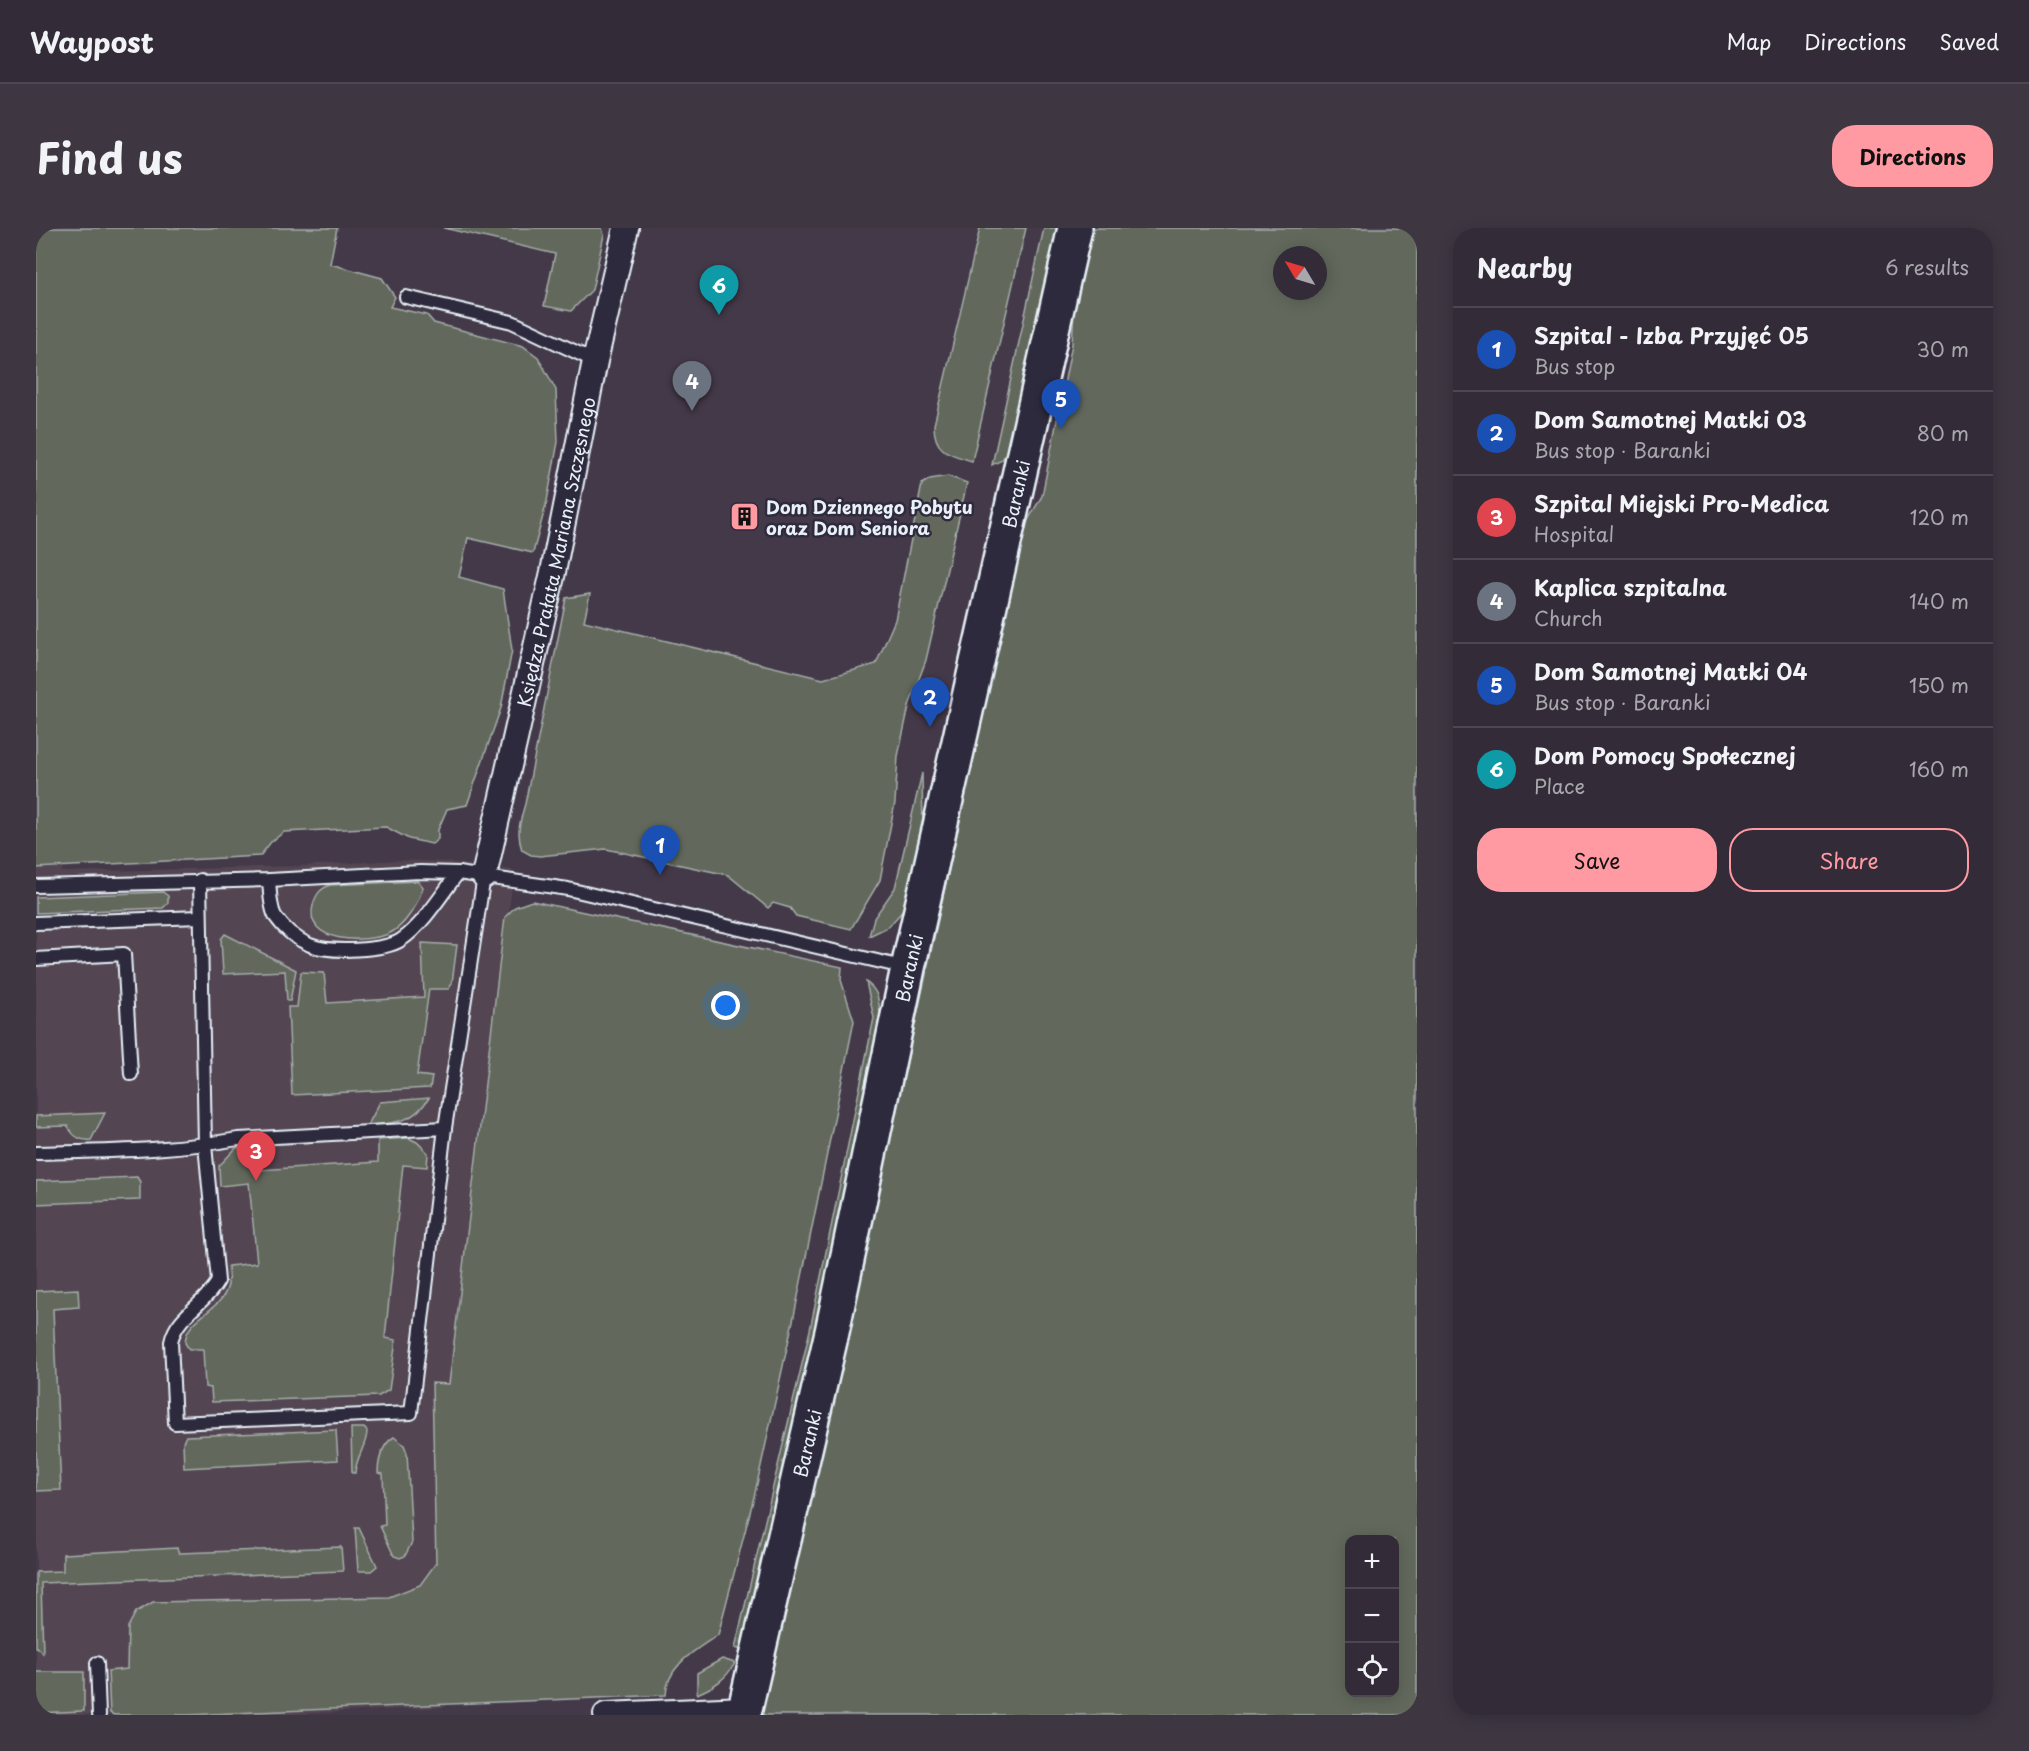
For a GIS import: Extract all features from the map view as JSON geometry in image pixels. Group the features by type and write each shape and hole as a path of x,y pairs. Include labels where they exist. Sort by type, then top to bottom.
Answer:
{"street":[{"name":"Księdza Prałata Mariana Szczęsnego","path":"484,876 553,572 626,228"},
{"name":"Baranki","path":"744,1712 832,1332 908,968 1075,228"},
{"path":"606,1715 744,1712"}],"lane":[{"path":"406,297 512,322 596,361"},
{"path":"36,886 269,880 420,872 458,873 579,891 908,968"},
{"path":"269,880 273,914 287,932 311,945 326,948 362,949 399,942 413,930 458,873"},
{"path":"200,880 205,1145 219,1269 218,1281 213,1292 173,1330 171,1342 175,1423 411,1413 445,1128 484,876"},
{"path":"36,923 200,917"},
{"path":"36,959 124,954 131,1074"},
{"path":"36,1153 179,1148 238,1139 445,1128"},
{"path":"97,1663 99,1715"}],"shaded area":[{"path":"51,607 62,872 300,866 398,860 450,862 514,870 439,1490 446,1707 279,1715 36,1715 36,608"}],"green space":[{"path":"36,228 337,228 330,264 382,278 395,297 390,307 427,315 434,323 523,346 538,357 556,390 558,442 547,501 533,553 468,538 459,577 503,589 512,650 501,708 467,805 447,809 438,830 438,839 432,844 409,839 386,827 284,832 271,842 260,856 36,868"},
{"path":"444,228 602,228 604,235 592,290 571,311 544,306 555,254"},
{"path":"980,228 1026,228 972,461 944,450 937,441 934,425"},
{"path":"1044,228 1058,228 1008,450 1002,460 992,465"},
{"path":"1091,228 1417,228 1417,1715 757,1715 812,1495 1024,527 1042,496 1072,344 1075,294"},
{"path":"948,476 967,483 926,660 909,706 898,756 895,803 880,880 851,929 796,916 790,908 773,903 768,908 728,875 606,849 540,856 531,855 522,850 519,838 520,822 566,598 590,594 584,621 823,679 876,664 895,620 922,484 930,479"},
{"path":"922,773 923,830 907,901 900,914 888,927 869,936 874,918 895,888"},
{"path":"418,881 423,887 418,901 405,921 388,934 365,939 338,938 326,934 317,927 312,918 317,895 330,885"},
{"path":"163,892 168,896 168,903 163,908 36,913 36,897"},
{"path":"532,901 842,967 841,980 854,1021 794,1316 755,1493 718,1635 684,1659 677,1667 671,1675 666,1695 188,1715 114,1715 110,1713 108,1671 127,1669 128,1627 136,1612 153,1602 389,1597 420,1585 436,1563 432,1383 449,1384 505,917 515,907"},
{"path":"225,934 296,970 290,1001 287,1001 285,971 223,974 221,939"},
{"path":"422,943 457,945 452,983 449,989 429,989 417,1075 432,1077 430,1088 292,1095 288,1007 297,1007 301,972 324,973 327,1003 424,997"},
{"path":"866,982 877,996 880,1014 817,1330 742,1650 735,1648 810,1330 874,1018"},
{"path":"429,1098 410,1117 395,1122 368,1125 380,1102"},
{"path":"105,1113 91,1140 77,1138 68,1126 36,1127 36,1116"},
{"path":"408,1138 417,1142 428,1153 427,1167 403,1165 385,1338 396,1340 389,1390 379,1396 212,1402 211,1388 205,1387 203,1349 189,1349 185,1343 187,1334 191,1326 219,1302 224,1294 228,1285 228,1266 257,1263 249,1183 220,1186 219,1166 236,1148 256,1147 259,1170 378,1162 378,1140"},
{"path":"137,1177 140,1182 140,1200 36,1204 36,1181"},
{"path":"78,1289 79,1307 53,1309 61,1490 36,1491 36,1291"},
{"path":"351,1428 364,1428 367,1431 355,1473 352,1473"},
{"path":"336,1430 338,1460 184,1468 183,1442 186,1436"},
{"path":"394,1437 404,1445 407,1453 412,1542 405,1556 400,1558 394,1556 380,1526 385,1525 383,1474 378,1473 379,1463 384,1448"},
{"path":"355,1528 359,1528 377,1566 371,1571 358,1571"},
{"path":"341,1547 343,1571 41,1583 43,1653 36,1647 36,1572 63,1571 63,1554 177,1548 179,1553"},
{"path":"722,1659 735,1663 719,1682 697,1694 697,1673"},
{"path":"36,1672 84,1672 84,1711 36,1713"}],"place":[{"name":"Dom Pomocy Społecznej","path":"719,315"},
{"name":"Kaplica szpitalna","path":"692,411"},
{"name":"Dom Samotnej Matki 04","path":"1061,429"},
{"name":"Dom Dziennego Pobytu oraz Dom Seniora","path":"745,516"},
{"name":"Dom Samotnej Matki 03","path":"930,727"},
{"name":"Szpital - Izba Przyjęć 05","path":"660,875"},
{"name":"Szpital Miejski Pro-Medica","path":"256,1181"}]}
